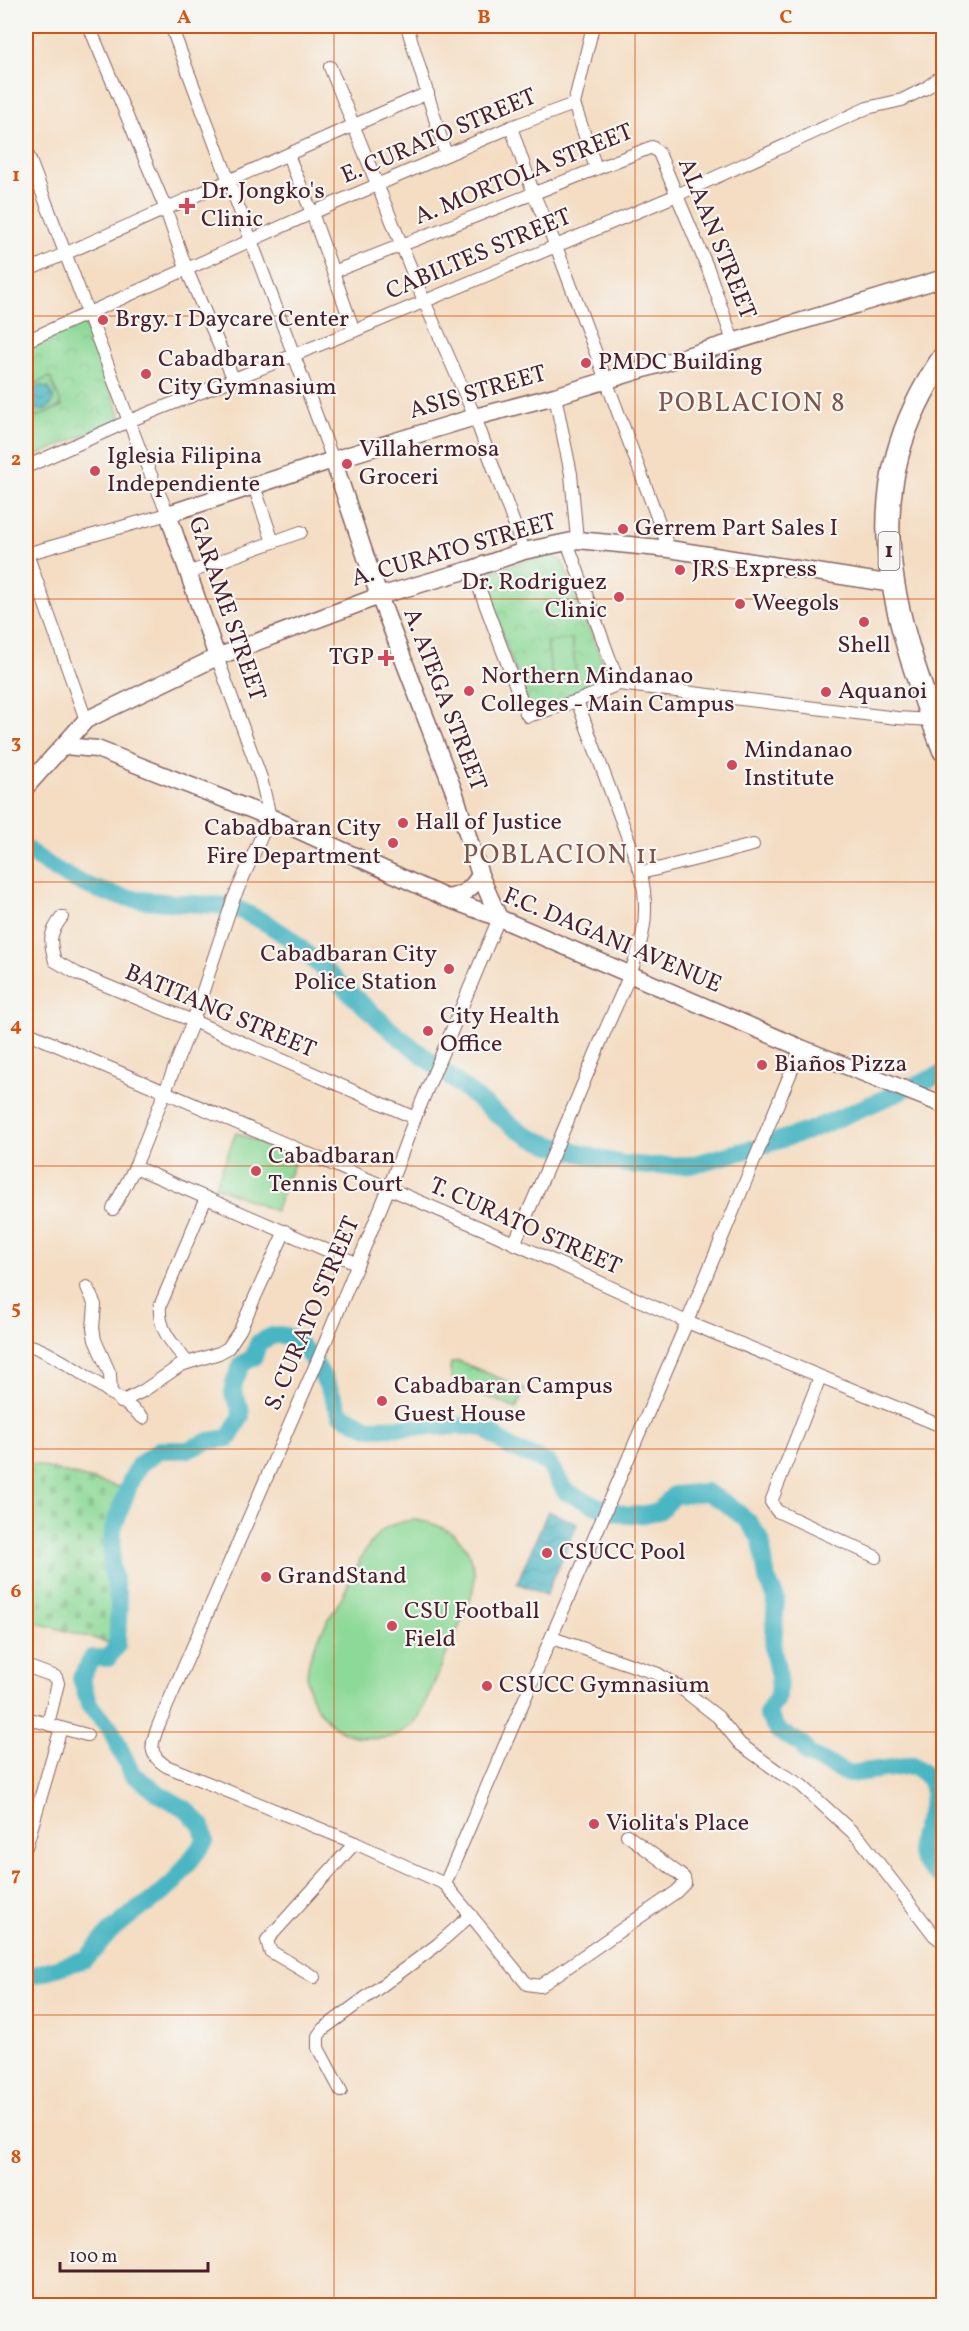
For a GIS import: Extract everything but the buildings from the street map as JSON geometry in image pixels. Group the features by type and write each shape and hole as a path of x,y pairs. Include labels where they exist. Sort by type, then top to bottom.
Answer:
{"highway":[{"name":"1","path":"944,357 930,376 897,451 890,483 887,530 892,584 911,662 944,750"}],"main road":[{"name":"ASIS STREET","path":"168,514 333,460 475,417 606,381 944,278"},
{"name":"A. ATEGA STREET","path":"333,460 379,596 455,794 480,875 499,918"},
{"name":"GARAME STREET","path":"168,514 217,657"},
{"name":"A. CURATO STREET","path":"86,720 217,657 379,596 524,551 572,541 669,549 892,584"},
{"path":"26,787 86,720"},
{"path":"86,720 97,749"},
{"name":"F.C. DAGANI AVENUE","path":"64,747 97,749 270,817 446,898 499,918 801,1048 944,1105"},
{"path":"446,898 469,891 480,875"}],"street":[{"path":"89,26 165,207 186,268 234,380"},
{"name":"A. ATEGA STREET","path":"171,26 333,460"},
{"path":"406,26 446,155"},
{"path":"593,26 574,104 596,168"},
{"path":"731,26 760,26"},
{"path":"330,67 424,301 475,417 524,551"},
{"name":"CABILTES STREET","path":"26,467 129,422 294,356 677,195 867,108 902,100 926,88 944,74"},
{"path":"26,271 165,207 230,181 428,93"},
{"name":"E. CURATO STREET","path":"26,341 88,315 186,268 446,155 511,127 574,104"},
{"path":"511,127 534,195 556,246 669,549"},
{"name":"A. MORTOLA STREET","path":"333,272 534,195 647,148 652,147 659,153"},
{"name":"GARAME STREET","path":"26,150 129,422 168,514"},
{"name":"ALAAN STREET","path":"659,153 708,269 733,341"},
{"path":"288,155 312,213 354,331"},
{"path":"555,396 571,474 572,541 619,684"},
{"path":"254,486 273,542"},
{"name":"ASIS STREET","path":"26,553 168,514"},
{"path":"188,573 301,532"},
{"path":"26,553 86,720"},
{"path":"472,569 526,713 533,716 619,684 897,718 932,720"},
{"name":"GARAME STREET","path":"217,657 261,778 270,817"},
{"path":"514,1244 562,1136 643,933 645,892 641,873 577,701"},
{"path":"113,1209 135,1167 193,1021 233,900 270,817"},
{"path":"641,873 753,845"},
{"name":"BATITANG STREET","path":"62,917 51,931 51,945 55,961 78,974 193,1021 415,1118"},
{"name":"S. CURATO STREET","path":"355,1844 166,1766 153,1755 152,1743 313,1372 415,1118 499,918"},
{"name":"T. CURATO STREET","path":"26,1032 514,1244 687,1322 944,1427"},
{"path":"445,1884 687,1322 801,1048"},
{"path":"135,1167 356,1263"},
{"path":"187,1362 162,1329 159,1320 160,1306 206,1198"},
{"path":"116,1398 143,1391 187,1362 219,1353 228,1348 240,1330 285,1231"},
{"path":"87,1287 96,1310 92,1324 95,1340 110,1374 116,1398"},
{"path":"26,1345 40,1349 143,1418"},
{"path":"820,1377 771,1502 777,1510 876,1557"},
{"path":"552,1638 658,1674 718,1717 740,1744 801,1785 860,1839 934,1935 944,1943"},
{"path":"26,1666 56,1677 58,1683 48,1724"},
{"path":"26,1720 87,1735"},
{"path":"26,1847 62,1728"},
{"path":"314,1977 270,1951 267,1940 355,1844 445,1884 527,1984 540,1986 676,1892 685,1883 684,1878 678,1873 627,1835"},
{"path":"341,2091 318,2048 318,2036 323,2029 437,1945 471,1915"}],"green space":[{"path":"84,322 122,419 26,460 26,347"},
{"path":"50,377 62,406 34,418 26,399 26,388"},
{"path":"544,554 552,555 562,561 610,680 609,684 531,712 481,581 481,575"},
{"path":"572,639 577,682 553,685 547,642"},
{"name":"Cabadbaran Tennis Court","path":"236,1133 297,1156 275,1211 215,1186"},
{"path":"458,1361 525,1389 516,1409 456,1383 451,1376 450,1369 451,1363"},
{"path":"26,1462 126,1489 107,1529 107,1566 118,1606 114,1644 26,1620"},
{"name":"CSU Football Field","path":"415,1520 443,1528 463,1544 470,1555 473,1568 474,1582 471,1597 417,1720 404,1731 391,1737 376,1739 359,1737 335,1726 317,1708 308,1684 310,1658 321,1633 370,1544 390,1526"}],"water":[{"path":"41,386 50,389 53,398 50,407 41,410 32,407 29,398 32,389"},
{"name":"CSUCC Pool","path":"548,1511 577,1524 546,1595 517,1583"}],"waterway":[{"path":"26,849 70,877 106,893 145,900 225,906 240,910 268,924 289,938 393,1032 512,1126 530,1137 600,1159 649,1166 691,1165 751,1149"},
{"path":"910,1087 944,1073"},
{"path":"767,1144 808,1131 900,1092"},
{"path":"26,1977 86,1959 111,1931 174,1882 205,1841 202,1826 187,1810 132,1774 110,1728 89,1705 81,1678 92,1658 108,1658 117,1645 119,1604 111,1564 113,1529 139,1465 159,1450 187,1450 209,1441 229,1438 241,1416 240,1407 233,1394 234,1382 242,1364 254,1357 258,1343 277,1335 290,1338 308,1354 331,1392 340,1414 369,1428 467,1426 484,1428 511,1448 548,1463 566,1492 599,1507 627,1515 640,1515 659,1511 674,1495 706,1492 727,1504 748,1521 761,1540 767,1579 776,1598 773,1650 779,1677 778,1696 767,1714 778,1731 802,1744 808,1755 849,1774 913,1765 928,1777 934,1795 922,1832 920,1851 926,1864 944,1880"}],"place":[{"name":"Dr. Jongko's Clinic","path":"187,206"},
{"name":"Brgy. 1 Daycare Center","path":"103,320"},
{"name":"PMDC Building","path":"586,363"},
{"name":"Cabadbaran City Gymnasium","path":"146,374"},
{"name":"Villahermosa Groceri","path":"347,464"},
{"name":"Iglesia Filipina Independiente","path":"95,471"},
{"name":"Gerrem Part Sales I","path":"623,529"},
{"name":"JRS Express","path":"680,570"},
{"name":"Dr. Rodriguez Clinic","path":"619,597"},
{"name":"Weegols","path":"740,604"},
{"name":"Shell","path":"864,622"},
{"name":"TGP","path":"386,658"},
{"name":"Northern Mindanao Colleges - Main Campus","path":"469,691"},
{"name":"Aquanoi","path":"826,692"},
{"name":"Mindanao Institute","path":"732,765"},
{"name":"Hall of Justice","path":"403,823"},
{"name":"Cabadbaran City Fire Department","path":"393,843"},
{"name":"Cabadbaran City Police Station","path":"449,969"},
{"name":"City Health Office","path":"428,1031"},
{"name":"Biaños Pizza","path":"762,1065"},
{"name":"Cabadbaran Tennis Court","path":"256,1171"},
{"name":"Cabadbaran Campus Guest House","path":"382,1401"},
{"name":"CSUCC Pool","path":"547,1553"},
{"name":"GrandStand","path":"266,1577"},
{"name":"CSU Football Field","path":"392,1626"},
{"name":"CSUCC Gymnasium","path":"487,1686"},
{"name":"Violita's Place","path":"594,1824"}],"district":[{"name":"POBLACION 8","path":"752,404"},
{"name":"POBLACION 11","path":"561,856"}]}
